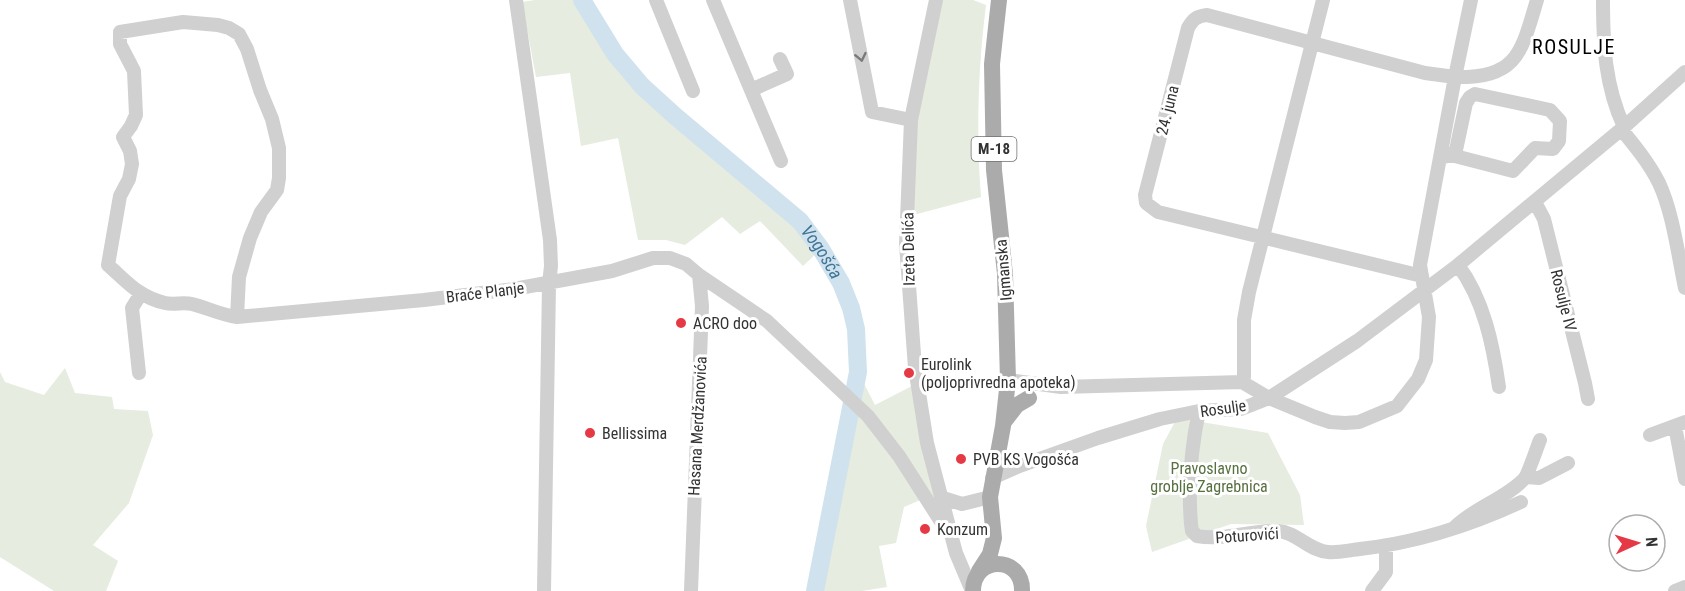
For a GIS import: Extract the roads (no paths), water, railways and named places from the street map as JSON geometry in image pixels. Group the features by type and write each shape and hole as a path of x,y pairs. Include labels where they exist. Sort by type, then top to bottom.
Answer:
{"main road":[{"name":"Igmanska","path":"978,573 990,554 994,538 990,497 1008,381 1005,274 994,170 992,64 999,0"},
{"path":"1003,423 1017,405 1029,398"},
{"name":"Igmanska","path":"994,538 1012,568"},
{"path":"978,573 986,566 995,564 1004,564 1012,568"},
{"name":"M-18","path":"1012,568 1019,577 1023,590"},
{"name":"M-18","path":"972,591 973,581 978,573"}],"street":[{"path":"516,0 550,240 544,591"},
{"path":"656,0 693,91"},
{"path":"712,0 781,161"},
{"path":"850,0 872,112 911,120"},
{"name":"Izeta Delića","path":"936,0 911,120 906,244 915,368 927,443 954,546"},
{"path":"1242,382 1244,377 1244,320 1261,238 1323,0"},
{"path":"1008,381 1061,387 1242,382 1269,398 1315,417 1330,422 1345,423 1359,422 1397,406 1418,379 1426,360 1429,317 1420,265 1445,156 1455,77 1471,0"},
{"name":"24. juna","path":"1261,238 1158,212 1146,202 1145,195 1188,28 1192,21 1198,16 1207,15 1425,73 1477,77 1504,68 1519,54 1537,0"},
{"path":"1603,0 1605,69 1614,106 1623,128 1647,161 1660,185 1685,288"},
{"name":"Braće Planje","path":"237,317 239,277 250,238 261,212 277,189 279,178 279,148 272,118 247,50 239,34 218,25 183,22 120,32 120,44 134,72 136,115 123,137 130,151 132,164 129,179 120,196 108,264 140,295 166,303 188,303 237,317 424,300 549,284"},
{"path":"751,90 787,74 780,59"},
{"name":"Rosulje","path":"992,478 1098,438 1160,419 1199,411 1242,409 1269,398 1357,341 1423,283 1458,265 1623,128 1685,72"},
{"path":"1475,94 1550,110 1560,122 1559,141 1553,148 1535,148 1513,171 1445,156 1456,150 1466,103 1475,94"},
{"name":"Rosulje IV","path":"1535,202 1544,219 1586,383 1588,399"},
{"path":"1261,238 1423,283"},
{"path":"549,284 612,271 653,258 670,258 686,264 767,321 868,416 899,456 954,546 972,591"},
{"path":"1458,265 1477,298 1486,324 1499,387"},
{"name":"Hasana Merdžanovića","path":"691,591 702,306 699,275"},
{"path":"139,373 132,308 140,295"},
{"path":"1007,398 1029,398 1061,387"},
{"name":"Poturovići","path":"1199,411 1190,484 1191,524 1192,531 1197,536 1222,537 1275,531 1293,534 1318,550 1328,552 1386,546 1451,531 1521,502"},
{"path":"1650,435 1680,424 1685,479"},
{"path":"1526,477 1529,463 1540,440"},
{"path":"1451,531 1470,513 1499,497 1526,477 1539,478 1568,463"},
{"path":"943,498 962,504 990,497"},
{"path":"1372,591 1386,572 1386,546"},
{"path":"962,567 978,573"},
{"path":"1675,591 1685,586"}],"waterway":[{"name":"Vogošća","path":"582,0 615,54 642,86 800,221 821,249 841,283 851,308 856,329 858,372 815,591"}],"place":[{"name":"ACRO doo","path":"681,323"},
{"name":"Eurolink (poljoprivredna apoteka)","path":"909,373"},
{"name":"Bellissima","path":"590,433"},
{"name":"PVB KS Vogošća","path":"961,459"},
{"name":"Konzum","path":"925,529"}],"district":[{"name":"ROSULJE","path":"1574,47"}],"park label":[{"name":"Pravoslavno groblje Zagrebnica","path":"1209,477"}]}
